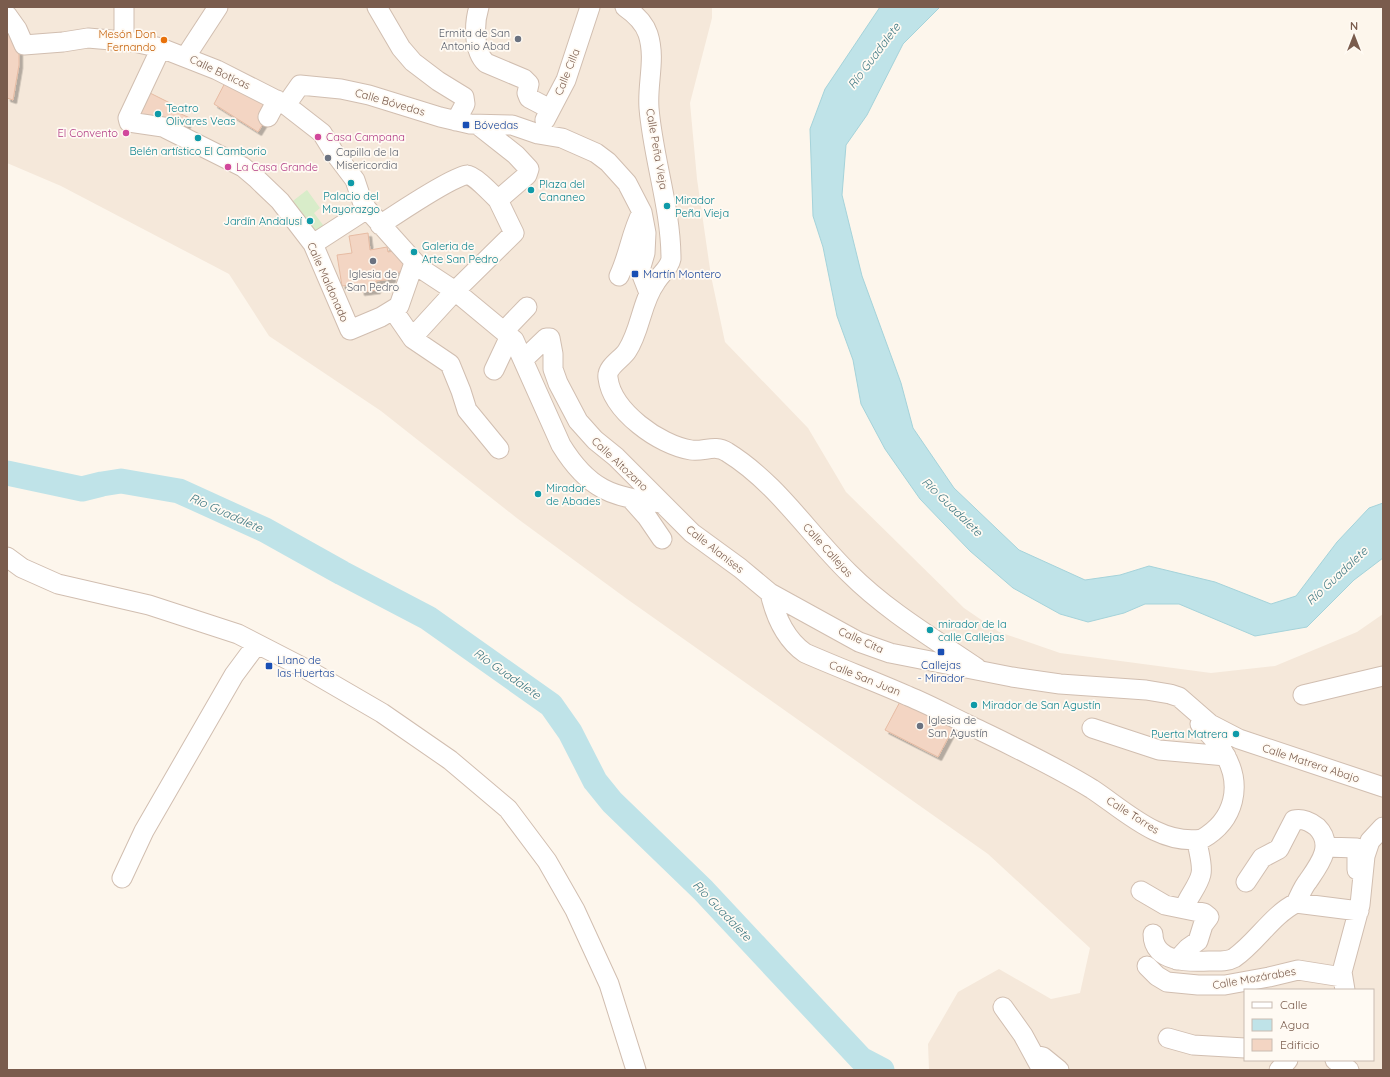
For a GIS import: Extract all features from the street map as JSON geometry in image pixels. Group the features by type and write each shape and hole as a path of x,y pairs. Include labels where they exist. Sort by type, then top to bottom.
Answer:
{"street":[{"path":"124,7 124,41"},
{"path":"186,56 218,7"},
{"path":"377,7 401,48 413,62 444,85 464,97 465,104 456,121"},
{"path":"479,7 476,22 478,48 482,59 486,63 524,79 529,84 529,98 550,110"},
{"name":"Calle Cilla","path":"538,134 566,80 590,7"},
{"name":"Calle Peña Vieja","path":"608,378 609,369 630,347 649,293 656,281 668,268 671,254 664,192 649,107 651,70 649,40 642,23 625,7"},
{"name":"Calle Boticas","path":"7,15 17,29 22,43 26,46 88,38 124,41 161,48 186,56 281,103 322,133 356,182 362,201 367,209 414,263 425,272 455,291 507,333"},
{"name":"Calle Maldonado","path":"161,48 128,118 128,122 163,127 243,167 280,201 313,244 350,330 381,318 393,310"},
{"name":"Calle Bóvedas","path":"281,103 300,85 341,89 369,94 456,121 478,125 512,125 538,134 568,140 596,153 605,159 627,184 642,212 646,233 645,253 640,270 649,293"},
{"path":"268,117 281,103"},
{"path":"478,125 516,155 529,169 527,175 498,200"},
{"path":"380,225 434,190 465,174 471,176 498,200 514,233 455,291 412,338"},
{"path":"313,244 367,209"},
{"path":"619,276 625,264 634,227 642,212"},
{"path":"414,263 402,300 399,306 393,310 412,338 450,364 467,410 499,449"},
{"path":"494,370 507,333 527,307"},
{"path":"507,333 523,360 544,409 570,459 582,473 614,495 631,500 662,503"},
{"name":"Calle Altozano","path":"523,360 546,338 550,338 552,342 555,376 579,424 620,461 662,503"},
{"name":"Calle Callejas","path":"608,378 619,403 651,435 685,449 693,450 715,448 727,452 755,473 776,492 844,568 868,591 900,616 983,672 1078,686 1158,691 1179,697 1188,705"},
{"path":"631,500 650,521 662,539"},
{"name":"Calle Alanises","path":"662,503 692,533 740,568 770,593"},
{"path":"7,557 22,568 58,584 149,605 238,634 308,670 382,713 450,760 508,809 546,862 575,910 609,984 636,1070"},
{"name":"Calle Cita","path":"770,593 870,647 890,653 983,672"},
{"name":"Calle San Juan","path":"770,593 776,614 782,626 798,648 805,653 854,675 910,696 990,735"},
{"path":"122,878 148,824 234,675 257,644"},
{"path":"1303,695 1383,676"},
{"path":"1184,909 1201,873 1197,840 1207,836 1220,822 1233,802 1235,788 1226,756 1216,742 1190,714 1188,705"},
{"name":"Calle Matrera Abajo","path":"1188,705 1210,724 1239,739 1383,787"},
{"path":"1092,728 1159,750 1226,756"},
{"name":"Calle Torres","path":"990,735 1074,778 1154,831 1175,837 1197,840"},
{"path":"1153,934 1154,942 1159,950 1177,960 1186,962 1231,960 1247,948 1296,903 1308,880 1320,865 1324,841 1312,823 1294,820 1279,849 1262,858 1246,882"},
{"path":"1344,983 1344,962 1359,911 1368,845 1383,826"},
{"path":"1324,841 1357,848 1357,879 1363,879"},
{"path":"1141,891 1165,905 1204,913 1209,917 1203,925 1198,940 1177,960"},
{"path":"1296,903 1359,911"},
{"path":"1194,985 1216,969 1222,960"},
{"name":"Calle Mozárabes","path":"1147,966 1157,976 1167,982 1194,985 1225,985 1298,970 1344,983"},
{"path":"1003,1007 1038,1062 1043,1057 1059,1070"},
{"path":"1168,1038 1193,1045 1244,1048"},
{"path":"1280,1070 1287,1061"},
{"path":"1336,1061 1349,1070"}],"shaded area":[{"path":"7,7 712,7 712,18 690,103 697,179 711,276 725,342 808,428 846,492 964,608 999,632 1060,653 1211,673 1275,666 1357,632 1383,614 1383,1070 929,1070 928,1044 958,992 999,969 1051,999 1080,993 1090,948 988,854 627,599 518,519 381,411 269,336 229,274 61,186 7,163"}],"green space":[{"name":"Jardín Andalusí","path":"307,190 320,208 314,213 326,229 314,238 289,204"}],"water":[{"path":"880,7 940,7 903,44 867,115 846,145 842,195 862,276 901,383 913,428 954,488 1019,550 1085,580 1120,575 1149,566 1215,582 1271,604 1296,596 1337,542 1369,508 1383,503 1383,558 1354,580 1307,627 1255,636 1179,604 1145,604 1124,613 1088,622 1060,614 1013,588 970,551 920,499 885,449 861,404 853,360 837,316 823,247 813,216 810,129 825,89"}],"building":[{"path":"7,20 19,44 19,65 13,100 7,98"},
{"path":"228,77 276,103 258,132 214,104"},
{"name":"Teatro Olivares Veas","path":"146,91 170,103 170,109 190,118 183,132 132,120"},
{"name":"Iglesia de San Pedro","path":"368,233 370,250 387,247 388,252 394,251 408,263 403,271 392,274 392,279 376,281 377,290 361,292 360,284 342,286 337,255 352,253 349,236"},
{"name":"Iglesia de San Agustín","path":"903,696 956,723 938,757 885,730"}],"waterway":[{"name":"Río Guadalete","path":"7,473 82,489 121,481 179,491 265,530 342,573 428,618 551,705 570,732 595,781 612,802 703,890 861,1059 882,1070"}],"place":[{"name":"Ermita de San Antonio Abad","path":"518,39"},
{"name":"Mesón Don Fernando","path":"164,40"},
{"name":"Teatro Olivares Veas","path":"158,114"},
{"name":"Bóvedas","path":"466,125"},
{"name":"El Convento","path":"126,133"},
{"name":"Casa Campana","path":"318,137"},
{"name":"Belén artístico El Camborio","path":"198,138"},
{"name":"Capilla de la Misericordia","path":"328,158"},
{"name":"La Casa Grande","path":"228,167"},
{"name":"Palacio del Mayorazgo","path":"351,183"},
{"name":"Plaza del Cananeo","path":"531,190"},
{"name":"Mirador Peña Vieja","path":"667,206"},
{"name":"Jardín Andalusí","path":"310,221"},
{"name":"Galeria de Arte San Pedro","path":"414,252"},
{"name":"Iglesia de San Pedro","path":"373,261"},
{"name":"Martín Montero","path":"635,274"},
{"name":"Mirador de Abades","path":"538,494"},
{"name":"mirador de la calle Callejas","path":"930,630"},
{"name":"Callejas - Mirador","path":"941,652"},
{"name":"Llano de las Huertas","path":"269,666"},
{"name":"Mirador de San Agustín","path":"974,705"},
{"name":"Iglesia de San Agustín","path":"920,726"},
{"name":"Puerta Matrera","path":"1236,734"}]}
